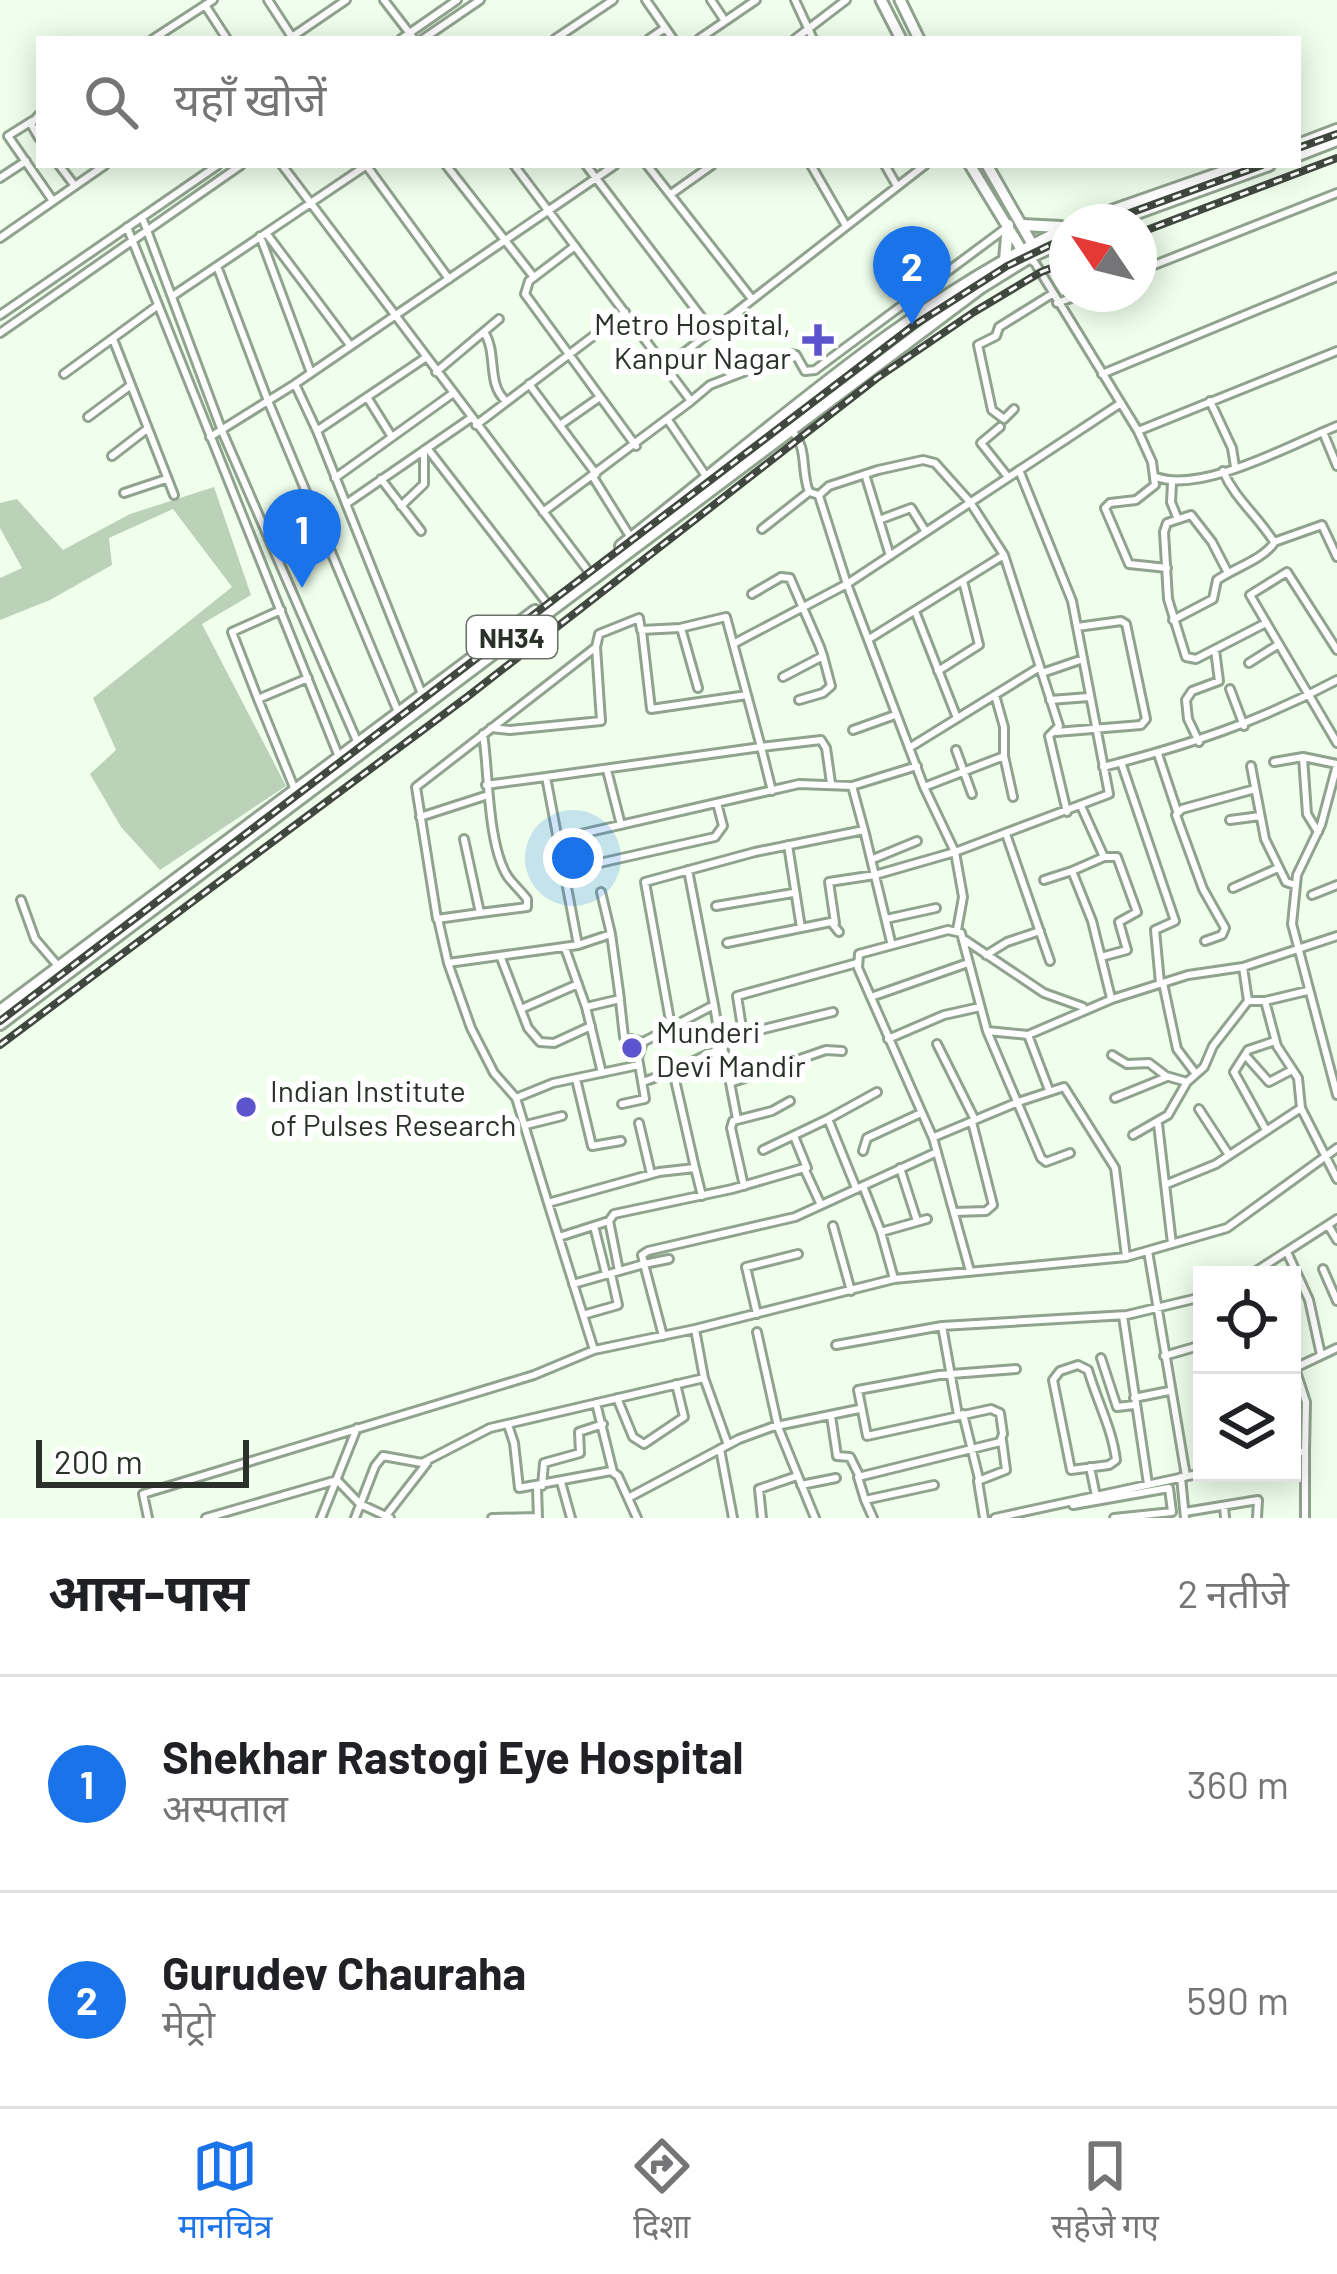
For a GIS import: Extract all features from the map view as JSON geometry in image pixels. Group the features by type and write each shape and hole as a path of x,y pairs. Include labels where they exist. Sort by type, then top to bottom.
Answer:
{"highway":[{"path":"1301,148 1337,130"},
{"path":"1301,148 1337,140"},
{"path":"1135,204 1240,170"},
{"path":"1156,204 1240,170"},
{"path":"1005,260 1008,225"},
{"path":"1022,225 1049,226"},
{"name":"NH34","path":"0,1011 1049,240"},
{"name":"NH34","path":"400,716 422,694 590,574 908,320 1005,260 1049,247"},
{"name":"NH34","path":"0,1024 295,790 341,762"}],"main road":[{"path":"881,0 899,36"},
{"path":"900,0 918,36"},
{"path":"972,168 1031,254"},
{"path":"989,168 1022,225 1031,254"}],"street":[{"path":"268,0 289,36"},
{"path":"326,0 333,9"},
{"path":"293,36 346,0"},
{"path":"384,0 414,36"},
{"path":"416,36 458,0"},
{"path":"417,36 480,0"},
{"path":"559,36 613,0"},
{"path":"646,0 671,36"},
{"path":"711,0 725,21"},
{"path":"703,36 756,0"},
{"path":"795,0 811,36"},
{"path":"799,36 846,0"},
{"path":"165,36 209,2 226,36"},
{"path":"653,36 664,28"},
{"path":"36,118 8,136 53,201"},
{"path":"0,178 26,160"},
{"path":"61,168 75,186"},
{"path":"0,238 101,168"},
{"path":"9,327 0,315 214,168"},
{"path":"0,333 237,168"},
{"path":"284,168 590,574"},
{"path":"174,295 362,168"},
{"path":"369,168 449,279"},
{"path":"448,168 533,276"},
{"path":"516,168 691,401"},
{"path":"588,168 712,331"},
{"path":"210,436 295,385 611,168"},
{"path":"649,168 752,299"},
{"path":"671,194 708,168"},
{"path":"813,168 846,226"},
{"path":"887,168 897,186"},
{"path":"667,366 921,168"},
{"path":"1157,263 1337,193"},
{"path":"142,217 222,431 360,748"},
{"path":"543,512 636,446 710,385 790,354 809,372 1008,225"},
{"path":"128,227 341,762"},
{"path":"263,235 351,346"},
{"path":"263,235 311,373"},
{"path":"575,246 533,276 525,287 527,298 636,446"},
{"path":"1031,254 1049,288"},
{"path":"217,266 268,401 400,716"},
{"path":"1100,374 1337,277"},
{"path":"1014,409 1004,419 992,410 978,344 1049,296"},
{"path":"64,374 157,307"},
{"path":"346,504 506,401 625,312"},
{"path":"1062,312 1138,431 1156,477 1156,484 1140,498 1110,502 1105,508 1129,564 1167,568"},
{"path":"436,372 499,319"},
{"path":"484,332 493,348 497,392 506,401"},
{"path":"113,339 174,495"},
{"path":"1138,431 1337,351"},
{"path":"838,353 856,380"},
{"path":"317,431 425,358"},
{"path":"529,384 632,538"},
{"path":"88,417 131,385"},
{"path":"295,385 422,694"},
{"path":"335,478 452,394"},
{"path":"367,397 392,437"},
{"path":"560,425 600,397"},
{"path":"1210,401 1235,454 1235,467"},
{"path":"735,643 847,584 1121,403"},
{"path":"668,420 708,479"},
{"path":"1156,477 1172,483 1223,471 1337,426"},
{"path":"1000,427 981,443 1008,477"},
{"path":"112,456 148,429"},
{"path":"790,429 805,451 809,492"},
{"path":"1323,432 1337,466"},
{"path":"401,506 424,484 426,449"},
{"path":"426,449 546,602"},
{"path":"819,495 829,486 865,474 932,461 970,502 1004,555 1060,726 1050,738 1067,812"},
{"path":"727,943 801,928 837,927 827,884 956,852 1109,794 1067,586 1018,470"},
{"path":"1223,471 1234,496 1257,515 1275,542"},
{"path":"865,474 890,556"},
{"path":"124,493 167,478"},
{"path":"382,479 421,531"},
{"path":"1172,483 1171,502 1177,518"},
{"path":"809,492 819,495"},
{"path":"762,529 809,492"},
{"path":"819,495 896,715 956,852 963,897 957,930 964,940 1044,993 1087,1008"},
{"path":"879,520 911,508 926,532"},
{"path":"1228,572 1192,517 1167,523 1173,620 1187,659 1196,659 1264,624"},
{"path":"1173,620 1213,599 1216,582 1267,552 1275,542 1320,525 1333,538 1337,557"},
{"path":"869,639 1004,555"},
{"path":"1337,650 1287,572 1250,595 1337,743"},
{"path":"752,594 787,576 804,606 830,686 799,700"},
{"path":"938,670 979,645 963,581"},
{"path":"281,610 232,632 295,790"},
{"path":"915,610 957,718"},
{"path":"641,630 680,628 726,616 772,791"},
{"path":"491,728 601,721 599,634 639,618 650,709 747,695"},
{"path":"1056,732 1141,725 1146,719 1126,624 1077,627"},
{"path":"680,628 698,688"},
{"path":"1249,663 1277,645"},
{"path":"594,1350 516,1098 492,1068 471,1028 448,962 416,787 596,647"},
{"path":"1199,742 1188,719 1186,700 1192,691 1219,681 1215,650"},
{"path":"783,677 823,656"},
{"path":"909,748 1041,670 1083,659"},
{"path":"258,699 308,678"},
{"path":"1102,767 1244,726 1337,680"},
{"path":"1230,689 1244,726"},
{"path":"995,695 1013,797"},
{"path":"1051,700 1090,697"},
{"path":"854,730 896,715"},
{"path":"437,919 528,905 506,873 487,796 483,734"},
{"path":"486,785 821,740 831,783"},
{"path":"956,750 971,794"},
{"path":"1158,754 1177,811 1175,819 1203,889 1226,928 1222,935 1205,941"},
{"path":"924,787 1004,756"},
{"path":"1274,762 1303,757 1337,765 1318,832 1295,885 1292,924 1337,1095"},
{"path":"1303,757 1307,814 1318,832"},
{"path":"1121,762 1175,921 1156,930 1162,983 1177,1049 1196,1074"},
{"path":"559,839 772,791 831,783 852,786 917,766"},
{"path":"1251,766 1260,816 1277,868 1286,882 1295,885"},
{"path":"607,770 621,825"},
{"path":"546,776 578,945"},
{"path":"852,786 892,944"},
{"path":"1177,811 1255,789"},
{"path":"420,818 487,796"},
{"path":"564,872 715,837 723,826 717,802"},
{"path":"1081,806 1104,857"},
{"path":"1230,820 1260,816"},
{"path":"670,1026 644,884 864,830"},
{"path":"1006,834 1050,961"},
{"path":"464,838 481,913"},
{"path":"873,859 917,841"},
{"path":"788,845 801,928"},
{"path":"1044,880 1104,857 1118,857 1137,912 1119,922 1126,950 1101,957"},
{"path":"1233,888 1277,868"},
{"path":"688,871 737,1119 731,1128 744,1186"},
{"path":"1072,871 1088,908 1112,999"},
{"path":"1312,895 1337,885"},
{"path":"601,892 624,1036 643,1042 714,1005"},
{"path":"716,906 793,893"},
{"path":"21,900 35,939 59,967"},
{"path":"886,919 937,908"},
{"path":"957,930 861,952 856,963 933,1138 970,1271"},
{"path":"986,955 1040,931"},
{"path":"448,962 565,948 611,934"},
{"path":"987,1030 1028,1035 1112,999 1162,983 1243,967 1337,936"},
{"path":"964,940 987,1030 1042,1160 1070,1153"},
{"path":"565,948 592,1025 602,1073"},
{"path":"501,958 533,1036 547,1043 592,1025"},
{"path":"833,1012 743,1034 736,996 856,963"},
{"path":"871,997 968,964"},
{"path":"1133,1136 1158,1124 1172,1110 1248,1000 1243,967"},
{"path":"521,1010 578,984"},
{"path":"1248,1000 1307,991"},
{"path":"586,1007 620,999"},
{"path":"1265,1001 1275,1041 1298,1078 1301,1108 1337,1179"},
{"path":"888,1039 944,1015 980,1007"},
{"path":"1028,1035 1049,1090"},
{"path":"1266,1130 1234,1078 1245,1055 1275,1041"},
{"path":"622,1104 645,1099 639,1065 643,1042"},
{"path":"643,1082 717,1051 722,1042"},
{"path":"938,1044 973,1121 993,1205 986,1210 954,1212"},
{"path":"730,1083 826,1050 842,1051"},
{"path":"1112,1055 1124,1063 1149,1063 1167,1077 1187,1082"},
{"path":"1245,1055 1266,1081 1292,1070"},
{"path":"516,1098 639,1065"},
{"path":"673,1071 702,1196"},
{"path":"1115,1098 1167,1077"},
{"path":"576,1079 592,1146 621,1141"},
{"path":"933,1138 1062,1085 1115,1168 1126,1257"},
{"path":"763,1150 878,1092"},
{"path":"737,1119 758,1116 790,1100"},
{"path":"1167,1184 1192,1177 1301,1108"},
{"path":"1198,1109 1229,1155"},
{"path":"863,1151 867,1138 921,1112"},
{"path":"526,1125 562,1116"},
{"path":"828,1119 881,1232 894,1279"},
{"path":"638,1123 651,1174"},
{"path":"1158,1124 1172,1244"},
{"path":"794,1136 821,1205"},
{"path":"148,1518 143,1494 534,1375 594,1350 894,1279 1126,1257 1227,1228 1337,1148"},
{"path":"663,1336 645,1252 787,1220 937,1152"},
{"path":"548,1202 651,1174 695,1168"},
{"path":"583,1315 618,1305 612,1273 610,1221 614,1214 807,1168"},
{"path":"881,1232 922,1220 900,1168"},
{"path":"1266,1266 1337,1219"},
{"path":"559,1237 610,1221"},
{"path":"594,1226 612,1273"},
{"path":"833,1226 851,1291"},
{"path":"1328,1226 1337,1240"},
{"path":"1148,1251 1184,1477 1185,1515 1258,1500 1257,1518"},
{"path":"1286,1252 1309,1300 1321,1355"},
{"path":"757,1313 746,1267 798,1254"},
{"path":"574,1285 669,1258"},
{"path":"1323,1269 1336,1296"},
{"path":"836,1345 942,1326 1123,1316 1193,1300"},
{"path":"1123,1316 1148,1484"},
{"path":"942,1326 960,1415 980,1479 984,1518"},
{"path":"695,1329 724,1447 733,1518"},
{"path":"757,1332 778,1427 815,1518"},
{"path":"1301,1365 1337,1348"},
{"path":"1164,1356 1193,1350"},
{"path":"1101,1358 1117,1407 1169,1391"},
{"path":"1078,1365 1088,1370 1116,1456 1112,1464 1090,1467 1071,1470 1053,1379 1078,1365"},
{"path":"980,1479 1006,1470 1001,1417 996,1409 867,1436 859,1389 1016,1369"},
{"path":"1296,1374 1306,1402 1305,1518"},
{"path":"337,1480 361,1504 388,1518 428,1461 467,1437 704,1378"},
{"path":"617,1398 633,1437 644,1444 683,1419 676,1384"},
{"path":"596,1403 613,1472 637,1518"},
{"path":"628,1498 724,1447 778,1427 860,1408"},
{"path":"830,1416 837,1456 850,1457 860,1476"},
{"path":"1301,1422 1307,1421"},
{"path":"492,1518 538,1518 544,1463 580,1453 578,1432 603,1424"},
{"path":"508,1425 518,1486 540,1487 613,1472"},
{"path":"321,1518 357,1428"},
{"path":"873,1518 856,1479 860,1476 1002,1440"},
{"path":"1301,1452 1305,1451"},
{"path":"355,1518 380,1457 428,1461"},
{"path":"1090,1467 1096,1496"},
{"path":"1073,1503 1193,1475"},
{"path":"762,1518 759,1489 836,1478"},
{"path":"206,1518 337,1480"},
{"path":"561,1482 571,1518"},
{"path":"865,1500 934,1485"},
{"path":"995,1518 1036,1514 1096,1496 1168,1488 1172,1512 1114,1518"},
{"path":"1073,1503 1076,1518"},
{"path":"1224,1506 1225,1518"}],"green space":[{"path":"214,487 251,595 202,624 286,786 160,870 121,827 90,774 116,750 93,698 232,587 173,509 109,538 112,565 50,600 0,620 0,578 22,568 0,528 0,503 17,499 63,550 130,514"}],"railway":[{"path":"1301,147 1337,134"},
{"path":"1157,226 1337,158"},
{"path":"1155,204 1254,168"},
{"path":"0,1021 913,326 1007,266 1049,246"},
{"path":"0,1045 467,697 877,378 974,312 1049,269"}],"place":[{"name":"Gurudev Chauraha","path":"912,325"},
{"name":"Metro Hospital, Kanpur Nagar","path":"818,340"},
{"name":"Shekhar Rastogi Eye Hospital","path":"302,588"},
{"name":"Munderi Devi Mandir","path":"632,1048"},
{"name":"Indian Institute of Pulses Research","path":"246,1107"}]}
